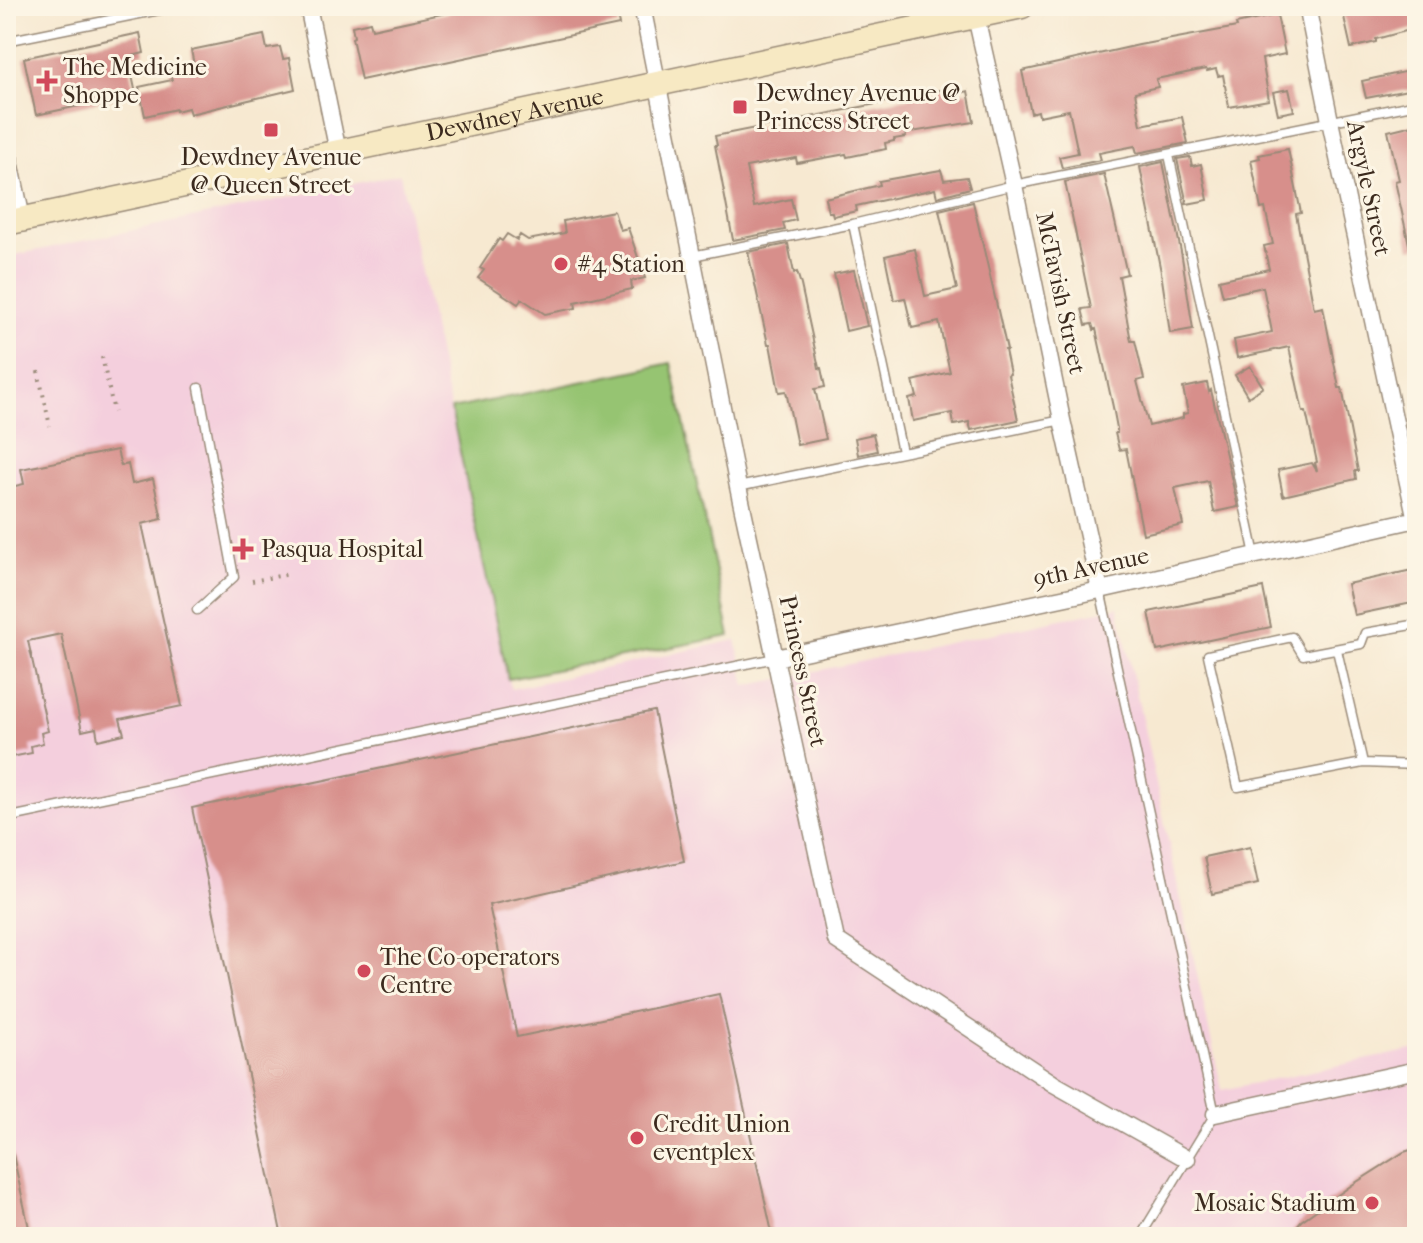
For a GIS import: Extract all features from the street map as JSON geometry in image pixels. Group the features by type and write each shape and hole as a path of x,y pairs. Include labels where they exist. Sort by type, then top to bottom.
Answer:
{"main road":[{"name":"Dewdney Avenue","path":"14,221 656,84 974,11 1022,6"}],"street":[{"path":"308,6 338,152"},
{"name":"Princess Street","path":"642,6 738,487 836,940 1061,1088 1187,1159"},
{"name":"Argyle Street","path":"1307,6 1417,520"},
{"name":"McTavish Street","path":"974,11 1100,590"},
{"path":"6,142 14,221"},
{"name":"9th Avenue","path":"775,658 1417,520"},
{"path":"1215,1114 1417,1070"}],"lane":[{"path":"6,41 143,10 179,6"},
{"path":"692,256 853,224 1014,185 1417,104"},
{"path":"1169,155 1255,555"},
{"path":"853,224 902,452"},
{"path":"197,610 234,577 199,388"},
{"path":"738,487 1062,420"},
{"path":"1100,590 1215,1114 1140,1237"},
{"path":"1417,624 1365,633 1361,644 1337,650 1303,655 1292,637 1208,655 1238,787 1363,763 1417,765"},
{"path":"1337,650 1363,763"},
{"path":"6,818 775,658"}],"path":[{"path":"102,357 114,412"},
{"path":"38,371 50,426"},
{"path":"252,581 290,574"}],"shaded area":[{"path":"400,174 511,689 736,640 746,686 1118,607 1222,1090 1417,1049 1417,1237 6,1237 6,257"}],"green space":[{"path":"671,363 730,636 508,679 451,409"}],"building":[{"path":"478,6 615,6 619,25 361,80 352,26 370,22 372,29"},
{"path":"1417,6 1417,28 1351,48 1342,8"},
{"path":"1277,15 1285,54 1262,59 1269,100 1229,107 1223,75 1218,76 1216,69 1156,79 1158,87 1135,92 1141,125 1182,117 1188,143 1137,153 1135,146 1099,153 1101,160 1062,168 1059,157 1078,153 1069,110 1039,116 1038,111 1031,113 1022,71 1237,27 1236,24"},
{"path":"140,33 144,53 128,57 136,94 36,115 24,58"},
{"path":"264,35 267,49 280,47 283,59 289,58 295,89 190,114 188,108 145,116 139,87 172,80 169,70 194,65 191,50"},
{"path":"1409,71 1413,89 1366,98 1362,81"},
{"path":"954,86 956,94 968,91 974,122 905,133 906,137 885,143 886,149 847,157 846,154 797,163 796,158 746,167 754,207 791,199 796,220 783,223 785,230 733,240 715,136"},
{"path":"1289,89 1294,111 1278,114 1273,92"},
{"path":"1413,125 1417,145 1417,248 1410,249 1388,131"},
{"path":"1288,149 1301,213 1296,214 1314,309 1323,307 1358,471 1355,471 1356,479 1283,496 1278,470 1312,463 1317,471 1289,347 1237,358 1234,340 1272,332 1263,287 1223,296 1219,280 1269,269 1264,246 1273,244 1265,208 1261,209 1251,160 1260,158 1259,155"},
{"path":"1190,157 1192,166 1201,164 1208,200 1187,204 1177,159"},
{"path":"1163,162 1193,329 1170,333 1140,167"},
{"path":"941,170 944,180 967,177 970,188 937,197 935,189 856,206 857,211 833,216 832,212 828,212 825,198 880,185 879,181"},
{"path":"1104,174 1127,274 1119,276 1131,341 1135,341 1144,379 1137,381 1149,426 1183,418 1183,414 1188,413 1183,388 1207,383 1238,507 1214,512 1208,481 1175,488 1183,525 1143,534 1126,449 1119,450 1115,433 1117,428 1096,329 1092,324 1086,325 1082,309 1091,308 1065,182"},
{"path":"973,202 1007,350 1008,375 1018,420 971,430 969,422 954,425 952,413 913,421 909,399 917,397 913,381 950,372 939,322 912,328 905,298 894,300 885,256 915,249 925,296 957,289 939,210"},
{"name":"#4 Station","path":"614,211 620,230 628,228 645,278 631,281 632,289 575,302 576,308 545,314 522,299 518,304 478,278 484,270 480,268 499,239 502,241 507,234 517,240 520,235 528,240 565,233 563,221"},
{"path":"788,244 825,387 815,389 826,439 797,445 786,391 779,392 748,252"},
{"path":"854,270 867,326 846,331 834,274"},
{"path":"1250,366 1263,387 1248,397 1235,375"},
{"path":"873,434 877,451 858,455 855,438"},
{"path":"117,450 121,466 128,464 132,484 153,479 162,519 142,524 182,706 120,719 124,734 98,740 96,728 82,731 61,634 28,641 48,731 41,733 43,743 31,746 32,753 6,758 6,488 24,484 21,469"},
{"path":"1417,569 1417,602 1354,615 1347,584"},
{"path":"1263,588 1271,627 1157,651 1149,612"},
{"name":"The Co-operators Centre","path":"654,711 684,861 489,905 517,1037 719,994 773,1237 282,1237 192,808"},
{"path":"1250,847 1258,884 1212,894 1204,857"},
{"name":"Mosaic Stadium","path":"1417,1148 1417,1237 1288,1237 1301,1221 1352,1185 1404,1152"},
{"path":"6,1155 13,1155 31,1237 6,1237"}],"place":[{"name":"The Medicine Shoppe","path":"47,81"},
{"name":"Dewdney Avenue @ Princess Street","path":"740,107"},
{"name":"Dewdney Avenue @ Queen Street","path":"271,130"},
{"name":"#4 Station","path":"561,264"},
{"name":"Pasqua Hospital","path":"243,549"},
{"name":"The Co-operators Centre","path":"364,971"},
{"name":"Credit Union eventplex","path":"637,1138"},
{"name":"Mosaic Stadium","path":"1372,1203"}]}
